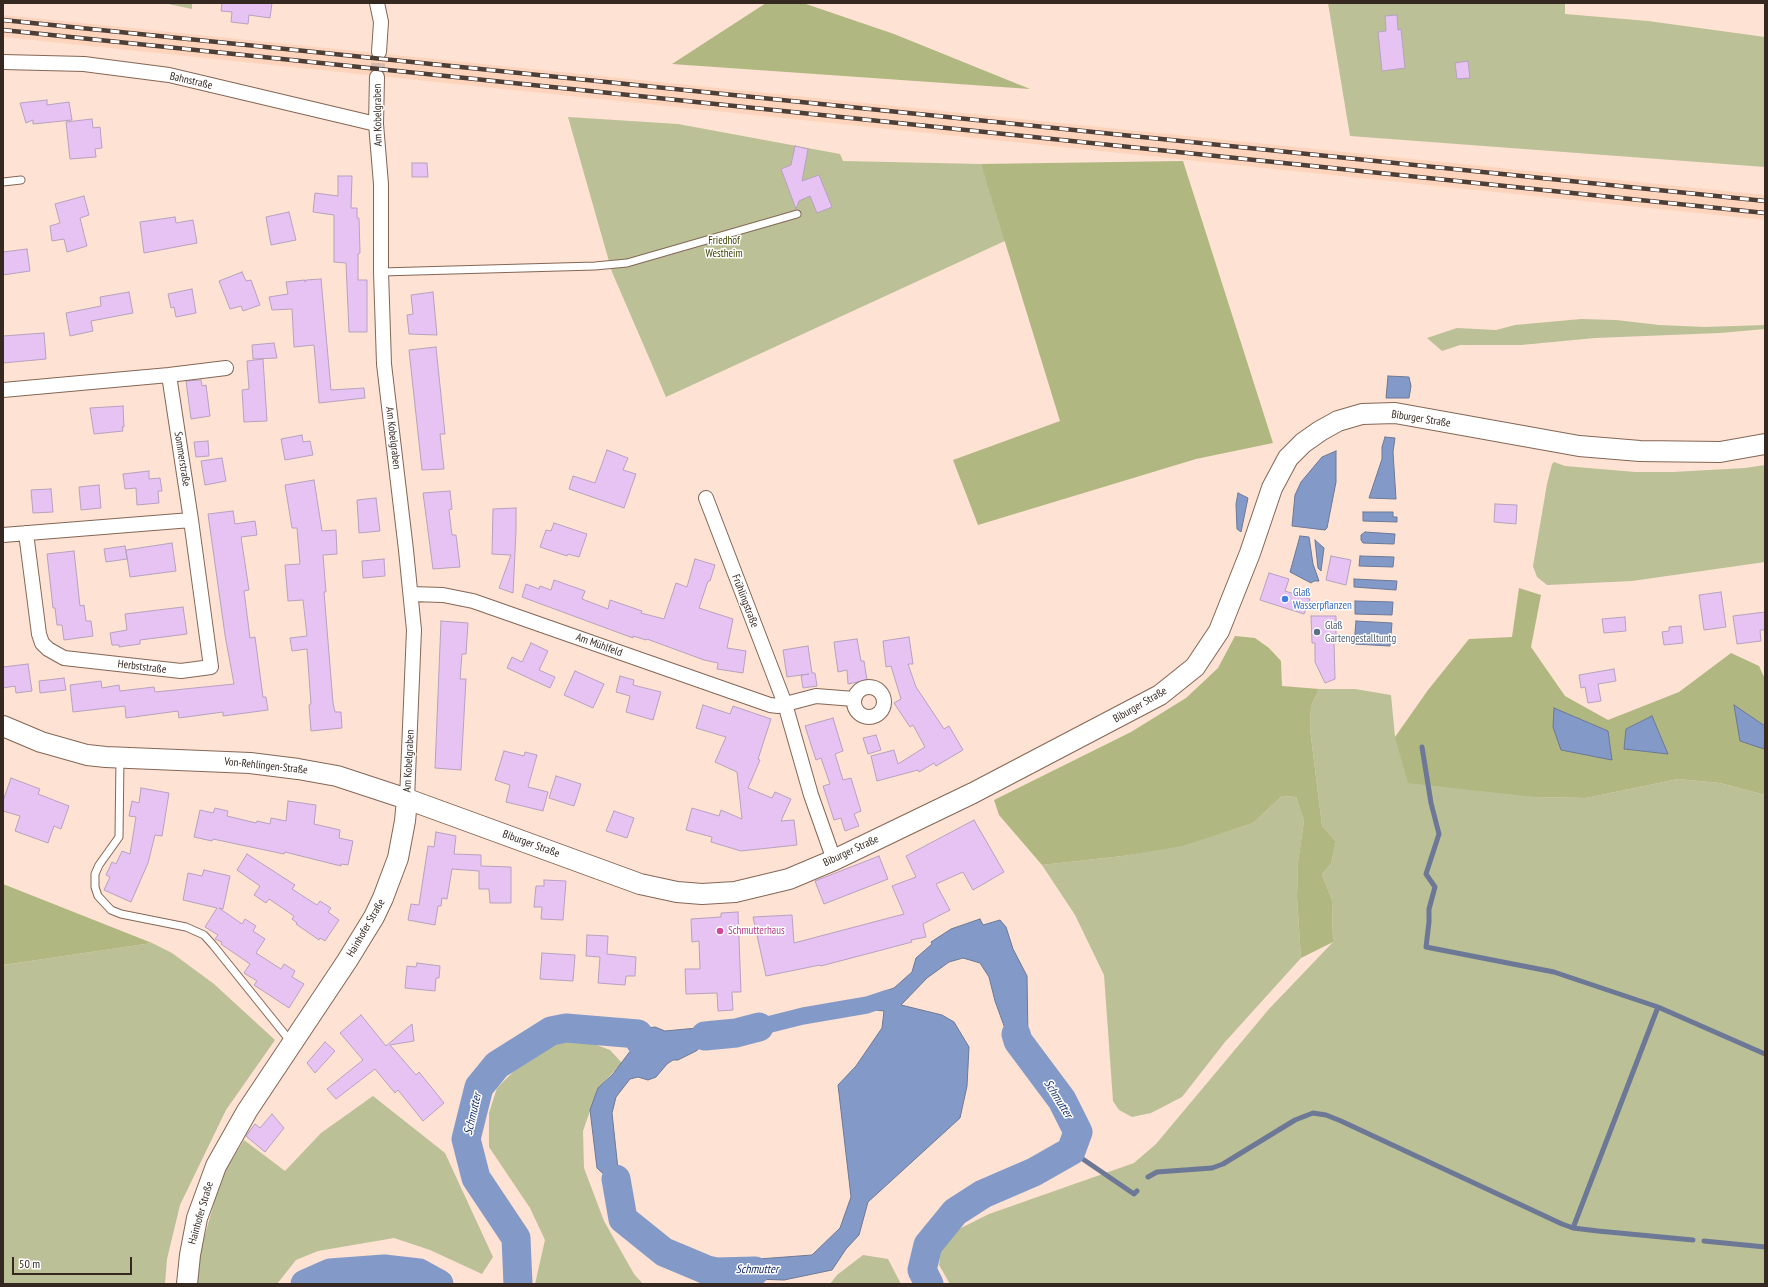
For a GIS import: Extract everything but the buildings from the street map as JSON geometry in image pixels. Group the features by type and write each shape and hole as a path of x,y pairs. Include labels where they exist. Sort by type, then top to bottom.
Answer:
{"street":[{"path":"377,3 381,22 379,52"},
{"name":"Bahnstraße","path":"3,62 84,64 169,75 376,124"},
{"name":"Am Kobelgraben","path":"378,77 376,124 381,184 381,272 384,364 411,594 413,638 408,799"},
{"path":"3,390 169,375 226,368"},
{"name":"Sommerstraße","path":"169,375 191,520"},
{"name":"Biburger Straße","path":"408,799 610,874 640,884 677,892 702,894 735,892 789,879 834,860 972,793 1106,724 1160,695 1195,667 1220,631 1250,553 1272,488 1288,458 1303,443 1338,421 1362,414 1395,413 1579,446 1640,451 1720,452 1765,444"},
{"name":"Frühlingstraße","path":"706,498 785,704 811,795 834,860"},
{"path":"3,535 191,520"},
{"name":"Herbststraße","path":"26,533 39,634 42,643 48,650 64,658 181,671 211,667 191,520"},
{"name":"Am Mühlfeld","path":"411,594 443,595 473,601 760,702 770,705 785,704"},
{"path":"785,704 816,696 854,700"},
{"name":"Von-Rehlingen-Straße","path":"3,726 66,750 87,755 120,758 226,762 298,769 337,776 408,799"},
{"name":"Hainhofer Straße","path":"187,1284 193,1237 202,1200 211,1177 247,1111 362,937 383,898 401,847 408,799"}],"lane":[{"path":"3,182 21,180"},
{"path":"381,272 595,266 627,263 797,214"},
{"path":"120,758 119,837 99,865 95,874 95,887 98,896 111,910 121,914 186,927 204,935 213,944 292,1043"}],"shaded area":[{"path":"3,15 1765,195 1765,220 3,37"}],"green space":[{"path":"164,3 192,3 192,9"},
{"path":"766,3 806,4 894,34 1030,89 672,64"},
{"path":"1328,3 1565,3 1565,14 1648,21 1765,37 1765,167 1350,136"},
{"name":"Friedhof Westheim","path":"568,117 678,124 840,154 843,161 981,164 1007,240 666,397 612,272"},
{"path":"1183,161 1273,443 1196,459 978,525 953,460 1060,421 981,164"},
{"path":"1581,319 1616,320 1659,325 1705,327 1765,325 1765,329 1720,333 1595,338 1521,345 1460,345 1442,351 1427,338 1457,328 1496,330 1515,325"},
{"path":"1554,462 1565,466 1635,472 1673,472 1745,468 1765,465 1765,562 1632,581 1547,585 1537,577 1533,566 1547,484 1552,464"},
{"path":"1519,588 1541,595 1531,647 1565,696 1608,720 1679,692 1731,653 1759,666 1765,679 1765,795 1720,783 1678,779 1586,798 1535,797 1408,783 1395,737 1428,690 1469,639 1512,637"},
{"path":"1235,636 1255,638 1269,648 1281,661 1282,686 1319,689 1311,706 1310,728 1322,826 1336,841 1331,864 1322,874 1332,900 1333,942 1301,958 1297,897 1298,862 1304,821 1296,797 1282,796 1253,823 1182,846 1123,856 1042,865 999,815 994,800 1131,732 1186,698 1218,668"},
{"path":"1319,689 1355,689 1391,695 1395,737 1535,797 1586,798 1678,779 1720,783 1765,795 1765,1284 950,1284 939,1265 941,1250 959,1229 989,1214 1134,1163 1156,1144 1269,1009 1333,942 1332,900 1322,874 1331,864 1336,841 1322,826 1310,728 1311,706"},
{"path":"1282,796 1296,797 1304,821 1298,862 1297,897 1301,958 1225,1042 1182,1097 1151,1113 1132,1117 1119,1110 1113,1101 1104,975 1075,915 1042,865 1123,856 1182,845 1253,823"},
{"path":"3,884 152,943 3,965"},
{"path":"152,943 172,953 214,984 275,1040 226,1110 180,1205 167,1259 165,1284 3,1284 3,965"},
{"path":"553,1039 581,1039 610,1050 622,1063 598,1088 583,1131 584,1168 604,1221 634,1274 643,1284 535,1284 545,1240 530,1208 489,1147 489,1113 497,1088 526,1059"},
{"path":"373,1096 445,1153 493,1257 482,1274 430,1250 394,1238 318,1251 296,1260 277,1284 195,1284 195,1270 221,1178 244,1140 285,1171 321,1133"},
{"path":"863,1255 888,1259 901,1284 830,1284 837,1275"}],"water":[{"path":"1388,376 1409,377 1411,386 1409,398 1386,398"},
{"path":"1385,437 1395,438 1393,452 1396,499 1369,498 1382,459 1382,447"},
{"path":"1336,451 1336,482 1327,528 1325,530 1292,526 1295,495 1301,482 1322,457"},
{"path":"1238,493 1248,498 1241,532 1237,529 1236,504"},
{"path":"1363,512 1393,512 1393,517 1397,517 1397,522 1363,521"},
{"path":"1365,532 1395,534 1394,544 1363,543 1361,540 1361,535"},
{"path":"1300,536 1309,537 1313,564 1319,581 1314,581 1311,583 1290,572"},
{"path":"1315,540 1324,548 1321,571 1318,568"},
{"path":"1360,556 1394,557 1393,567 1359,566"},
{"path":"1354,579 1397,581 1396,590 1354,587"},
{"path":"1355,601 1393,602 1392,615 1355,614"},
{"path":"1356,621 1392,623 1390,646 1354,644"},
{"path":"1734,705 1765,726 1764,749 1740,741"},
{"path":"1554,708 1608,731 1612,760 1561,750 1553,727"},
{"path":"1652,716 1668,754 1624,749 1626,729"},
{"path":"980,919 983,925 1000,920 1006,927 1013,949 1027,976 1028,1038 1037,1067 1007,1034 995,1001 989,977 980,963 963,958 949,962 927,978 901,1005 942,1015 954,1022 969,1047 967,1086 960,1118 868,1202 859,1235 846,1249 832,1270 784,1280 725,1278 716,1272 759,1259 812,1255 840,1228 851,1197 838,1085 856,1066 882,1028 884,1011 868,1009 865,998 894,988 912,972 916,958 932,944 931,942 951,929"},
{"path":"616,1024 641,1029 655,1027 665,1031 719,1026 745,1030 723,1042 708,1041 696,1051 667,1064 656,1077 648,1080 638,1077 630,1079 616,1097 612,1113 618,1169 630,1184 633,1207 623,1219 609,1179 597,1168 590,1110 598,1088 613,1074 631,1050 625,1040 618,1043 606,1031 607,1027"}],"waterway":[{"path":"1422,747 1431,803 1439,834 1426,874 1435,887 1429,909 1426,947 1554,972 1658,1007"},
{"name":"Schmutter","path":"759,1027 803,1016 867,1005 888,998"},
{"path":"1573,1228 1658,1007 1765,1054"},
{"name":"Schmutter","path":"705,1036 736,1033 759,1027"},
{"name":"Schmutter","path":"518,1284 516,1238 476,1178 466,1139 479,1087 497,1065 551,1031 566,1028 638,1034 640,1041"},
{"name":"Schmutter","path":"929,1284 922,1270 928,1245 955,1212 983,1194 1034,1172 1071,1151 1078,1132 1062,1100 1018,1041 1016,1034"},
{"path":"1148,1177 1157,1172 1212,1168 1223,1164 1295,1120 1313,1113 1326,1115 1341,1121 1573,1228 1693,1240"},
{"path":"1071,1151 1134,1194 1137,1191"},
{"name":"Schmutter","path":"616,1179 623,1219 664,1252 707,1270 716,1272 755,1271"},
{"path":"1704,1241 1765,1247"},
{"name":"Schmutter","path":"305,1284 330,1273 384,1269 419,1273 439,1284"}],"tunnel":[{"path":"377,77 379,52"}],"railway":[{"path":"3,20 1765,201"},
{"path":"3,30 1765,213"}],"place":[{"name":"Glaß Wasserpflanzen","path":"1285,599"},
{"name":"Glaß Gartengestalltuntg","path":"1317,632"},
{"name":"Schmutterhaus","path":"720,931"}]}
